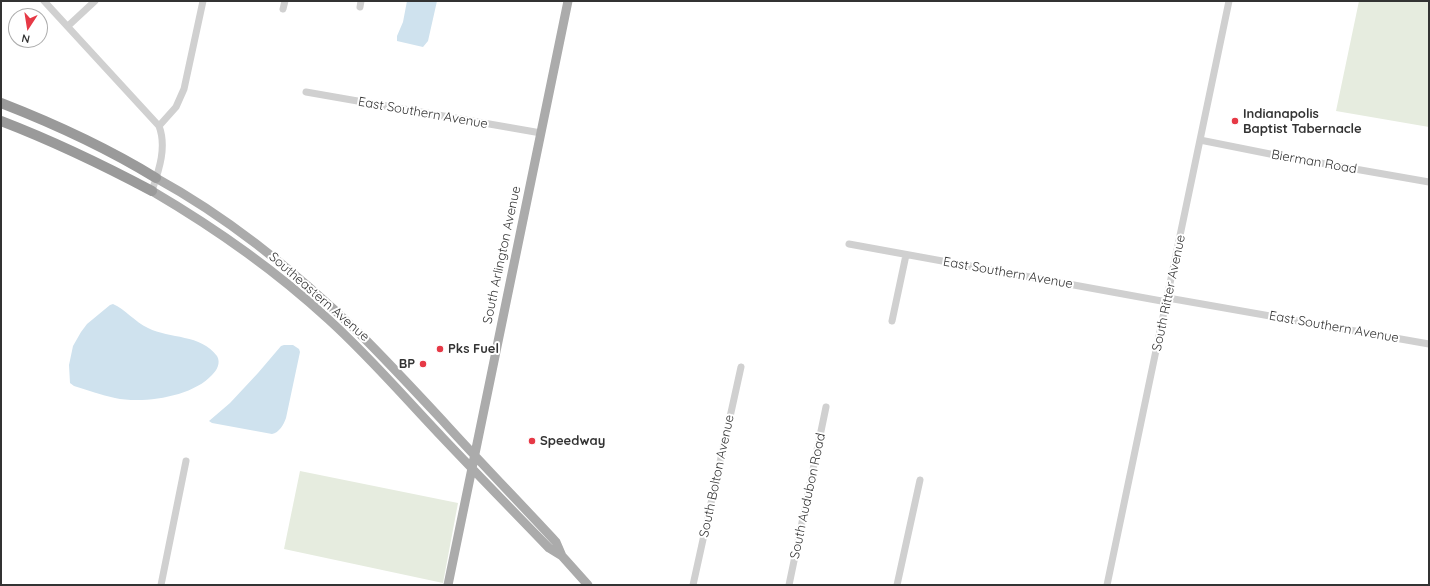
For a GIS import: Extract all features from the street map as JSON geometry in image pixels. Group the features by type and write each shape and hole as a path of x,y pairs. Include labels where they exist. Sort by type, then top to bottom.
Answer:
{"highway":[{"path":"1,103 84,138 134,164 156,178"},
{"path":"1,121 49,140 109,168 152,192"}],"main road":[{"name":"South Arlington Avenue","path":"448,585 568,1"},
{"name":"Southeastern Avenue","path":"156,178 241,233 272,256 328,303 377,351 556,542 562,556"},
{"name":"Southeastern Avenue","path":"152,192 194,217 229,241 279,278 323,314 359,348 549,548 562,556 588,585"}],"street":[{"path":"44,1 159,126 162,133 163,146 152,192"},
{"path":"68,26 95,1"},
{"path":"159,126 176,106 184,89 203,1"},
{"path":"283,10 285,1"},
{"name":"South Ritter Avenue","path":"1107,585 1229,1"},
{"name":"East Southern Avenue","path":"306,92 541,133"},
{"name":"Bierman Road","path":"1200,140 1275,155 1429,182"},
{"name":"East Southern Avenue","path":"849,244 1429,344"},
{"path":"892,321 906,254"},
{"name":"South Bolton Avenue","path":"693,585 741,367"},
{"name":"South Audubon Road","path":"789,585 826,407"},
{"path":"161,585 186,461"},
{"path":"897,585 920,480"}],"shaded area":[{"path":"1359,1 1429,1 1429,127 1336,111"},
{"path":"300,471 458,503 443,583 284,549"}],"water":[{"path":"407,1 437,1 428,41 423,47 397,41 397,36 403,22"},
{"path":"113,304 148,328 194,340 203,344 217,356 218,366 215,371 203,383 192,389 180,394 153,399 126,400 74,386 70,383 69,365 73,346 87,324"},
{"path":"293,345 299,349 300,352 286,418 279,430 272,434 212,423 209,421 230,403 281,346"}],"place":[{"name":"Indianapolis Baptist Tabernacle","path":"1235,121"},
{"name":"Pks Fuel","path":"440,349"},
{"name":"BP","path":"423,364"},
{"name":"Speedway","path":"532,441"}]}
